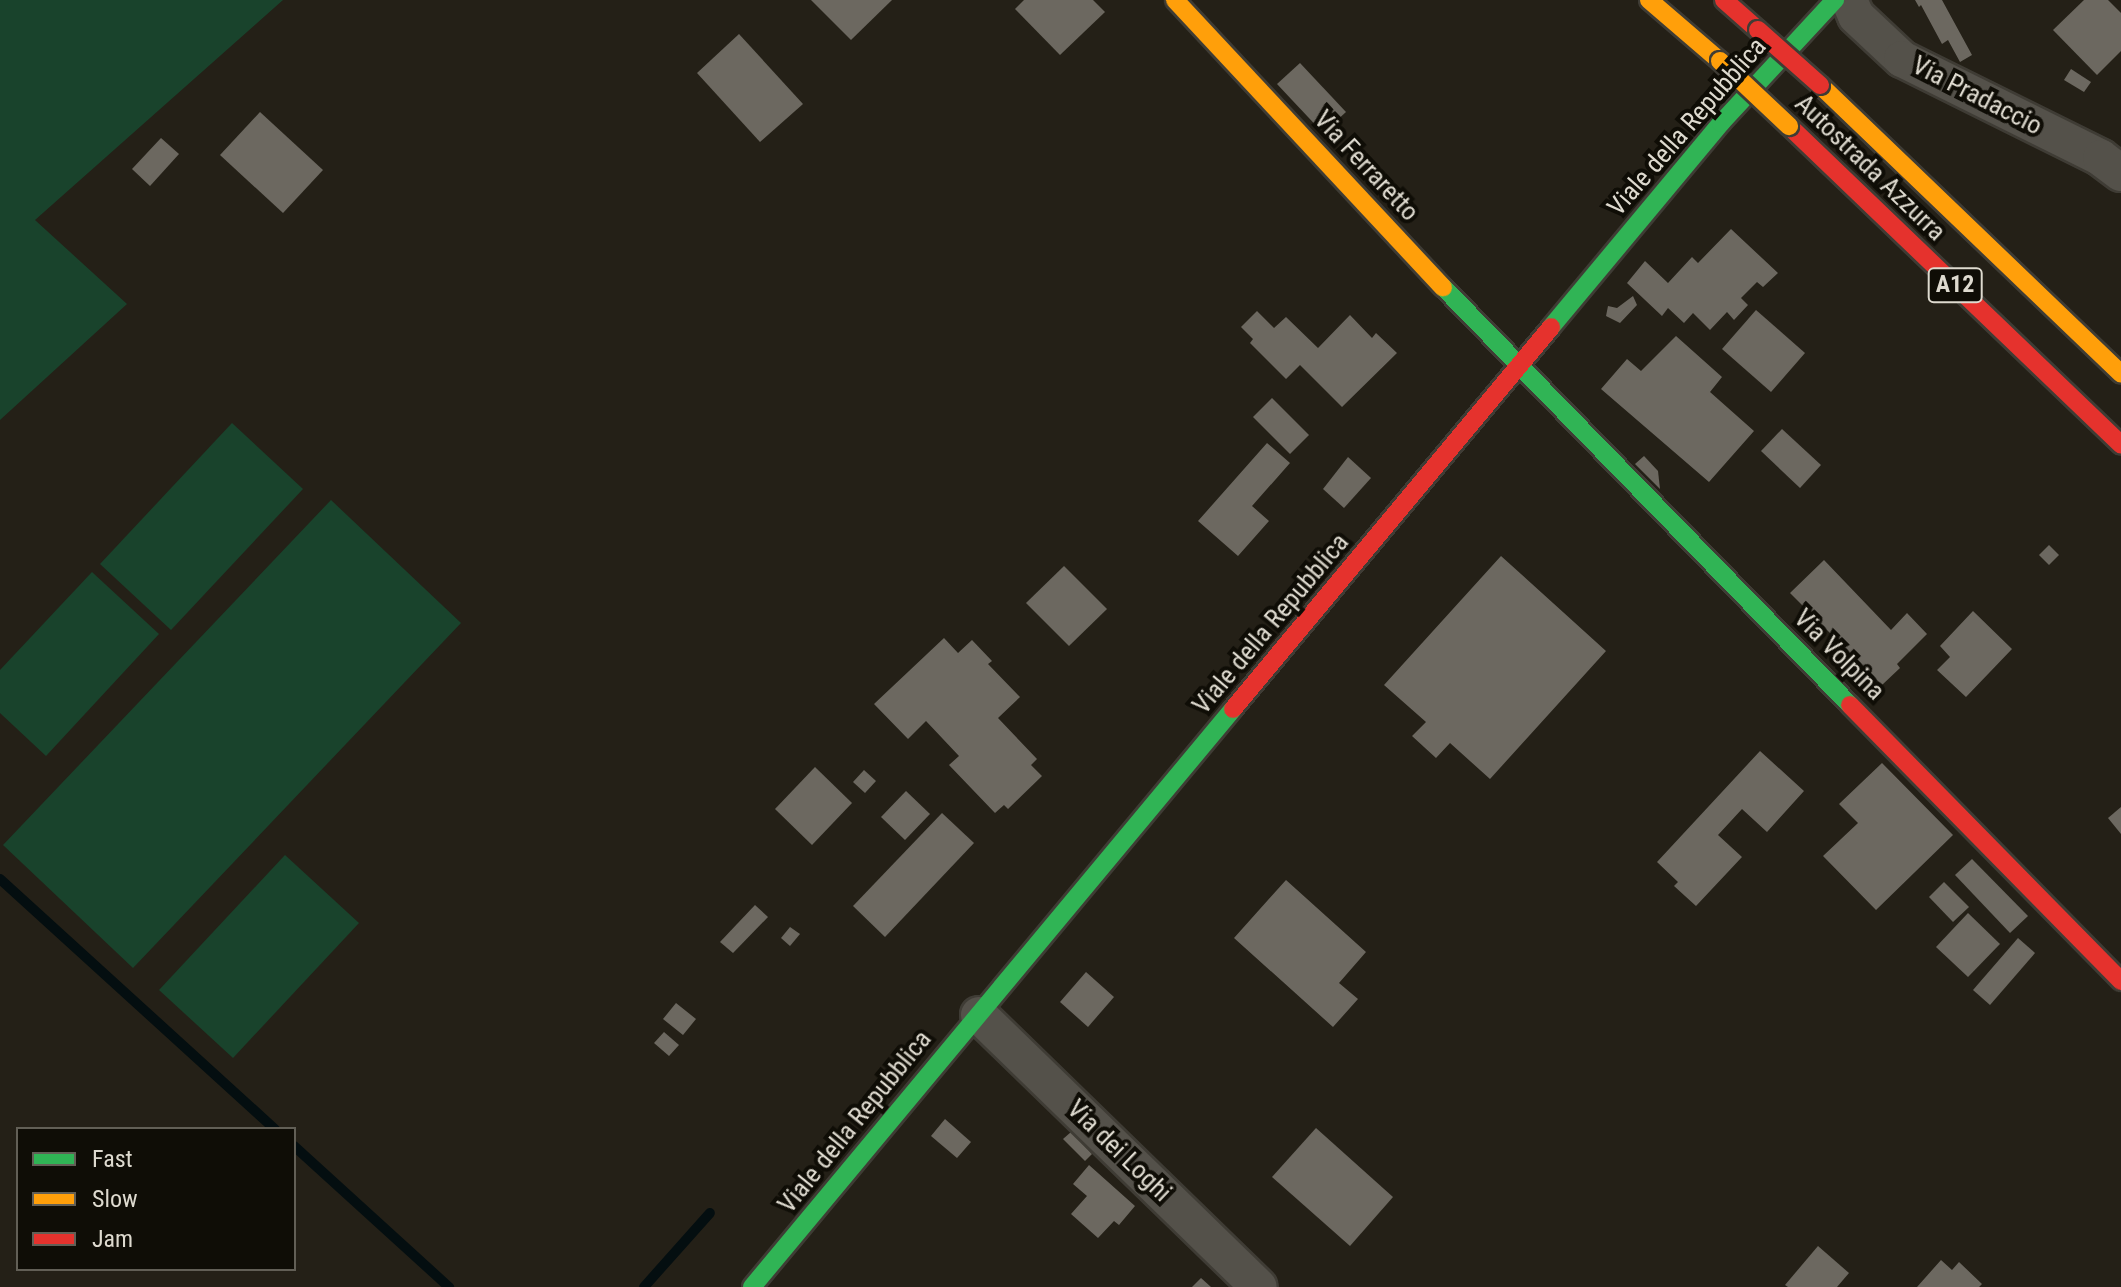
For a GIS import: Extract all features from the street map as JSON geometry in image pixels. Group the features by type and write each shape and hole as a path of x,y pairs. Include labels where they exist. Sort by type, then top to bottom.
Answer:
{"main road":[{"name":"Via Ferraretto","path":"1175,0 1518,367"},
{"name":"Autostrada Azzurra","path":"1649,0 1720,61 2121,444"},
{"name":"Autostrada Azzurra","path":"1724,0 1820,85 2121,374"},
{"name":"Viale della Repubblica","path":"752,1287 1721,123 1835,0"},
{"name":"Via Volpina","path":"1518,367 2121,981"}],"street":[{"name":"Via Pradaccio","path":"1849,0 1856,16 1902,59 2101,158 2121,173"},
{"name":"Via dei Loghi","path":"979,1015 1259,1287"}],"green space":[{"path":"0,0 283,0 35,220 127,304 0,420"},
{"path":"232,423 303,489 171,630 100,564"},
{"path":"331,500 461,623 133,968 3,845"},
{"path":"92,572 159,634 46,756 0,713 0,670"},
{"path":"285,855 359,923 233,1058 159,990"}],"building":[{"path":"811,0 892,0 851,40"},
{"path":"1024,0 1093,0 1105,12 1060,55 1015,9"},
{"path":"1915,0 1942,0 1972,55 1960,62 1948,40 1942,44 1921,5 1919,7"},
{"path":"2084,0 2108,0 2121,13 2121,51 2097,75 2053,30"},
{"path":"739,34 803,104 760,142 697,73"},
{"path":"1300,63 1346,112 1323,133 1277,84"},
{"path":"2071,69 2091,82 2084,92 2064,80"},
{"path":"260,112 323,170 283,213 220,155"},
{"path":"161,138 179,154 150,186 132,169"},
{"path":"1731,229 1778,273 1763,287 1757,282 1741,298 1748,305 1734,320 1727,312 1710,330 1693,313 1684,323 1668,308 1662,316 1627,283 1645,261 1668,283 1692,257 1698,263"},
{"path":"1633,296 1637,305 1620,323 1606,316 1608,306 1617,308"},
{"path":"1756,310 1805,353 1771,392 1722,349"},
{"path":"1257,311 1274,328 1286,317 1318,348 1350,315 1372,338 1376,333 1397,353 1342,407 1300,365 1286,379 1250,343 1253,339 1241,327"},
{"path":"1676,336 1722,377 1710,392 1754,431 1709,482 1601,389 1627,359 1641,371"},
{"path":"1272,398 1309,435 1290,454 1253,417"},
{"path":"1782,429 1821,465 1800,488 1761,451"},
{"path":"1267,443 1290,463 1252,506 1269,521 1238,556 1198,521"},
{"path":"1644,456 1658,471 1660,489 1635,464"},
{"path":"1348,457 1371,478 1344,508 1323,489"},
{"path":"2049,545 2059,555 2049,565 2039,555"},
{"path":"1501,556 1606,651 1490,779 1450,743 1436,758 1412,736 1426,722 1384,685"},
{"path":"1824,560 1891,630 1907,613 1927,634 1897,664 1900,668 1882,685 1790,593"},
{"path":"1064,566 1107,609 1069,646 1026,603"},
{"path":"1973,611 2012,649 1966,697 1937,670 1950,657 1940,646"},
{"path":"944,638 958,653 972,640 992,661 988,664 1020,697 998,718 1037,759 1031,765 1042,776 1008,809 1004,805 995,813 949,765 959,756 926,721 908,739 874,704"},
{"path":"1760,751 1804,791 1767,832 1742,809 1718,835 1742,857 1696,906 1674,886 1678,882 1657,862"},
{"path":"1882,763 1953,835 1876,910 1823,856 1858,823 1839,804"},
{"path":"815,767 852,803 812,845 775,809"},
{"path":"864,770 876,781 865,793 853,782"},
{"path":"906,791 930,814 905,840 881,817"},
{"path":"2121,807 2121,834 2108,818"},
{"path":"942,813 974,843 885,937 853,906"},
{"path":"1972,859 2028,916 2010,933 1955,875"},
{"path":"1286,880 1366,952 1339,983 1358,999 1333,1027 1234,938"},
{"path":"1944,882 1969,907 1953,922 1929,897"},
{"path":"755,905 768,917 733,953 720,942"},
{"path":"1968,913 2000,944 1968,977 1936,947"},
{"path":"790,927 800,934 790,946 781,938"},
{"path":"2018,938 2035,953 1990,1005 1973,990"},
{"path":"1086,972 1114,997 1088,1027 1060,1002"},
{"path":"676,1003 696,1019 683,1035 663,1019"},
{"path":"664,1032 679,1045 669,1056 654,1043"},
{"path":"945,1119 971,1142 957,1158 931,1136"},
{"path":"1316,1128 1393,1197 1350,1246 1272,1177"},
{"path":"1071,1132 1092,1154 1085,1161 1063,1139"},
{"path":"1089,1165 1135,1206 1119,1225 1114,1221 1098,1238 1071,1214 1087,1196 1073,1184"},
{"path":"1818,1246 1849,1273 1837,1287 1785,1285"},
{"path":"1941,1260 1952,1270 1959,1262 1982,1284 1979,1287 1917,1287"},
{"path":"1201,1278 1211,1287 1192,1287"}],"waterway":[{"path":"0,879 273,1127"},
{"path":"296,1148 449,1287"},
{"path":"644,1287 710,1213"}],"traffic: fast":[{"path":"1551,327 1721,123 1835,0"},
{"path":"1443,287 1850,705"},
{"path":"752,1287 1233,709"}],"traffic: slow":[{"path":"1175,0 1443,287"},
{"path":"1649,0 1720,61"},
{"path":"1720,61 1789,126"},
{"path":"1820,85 2121,374"}],"traffic: jam":[{"path":"1724,0 1758,30"},
{"path":"1758,30 1820,85"},
{"path":"1789,126 2121,444"},
{"path":"1233,709 1551,327"},
{"path":"1850,705 2121,981"}]}
